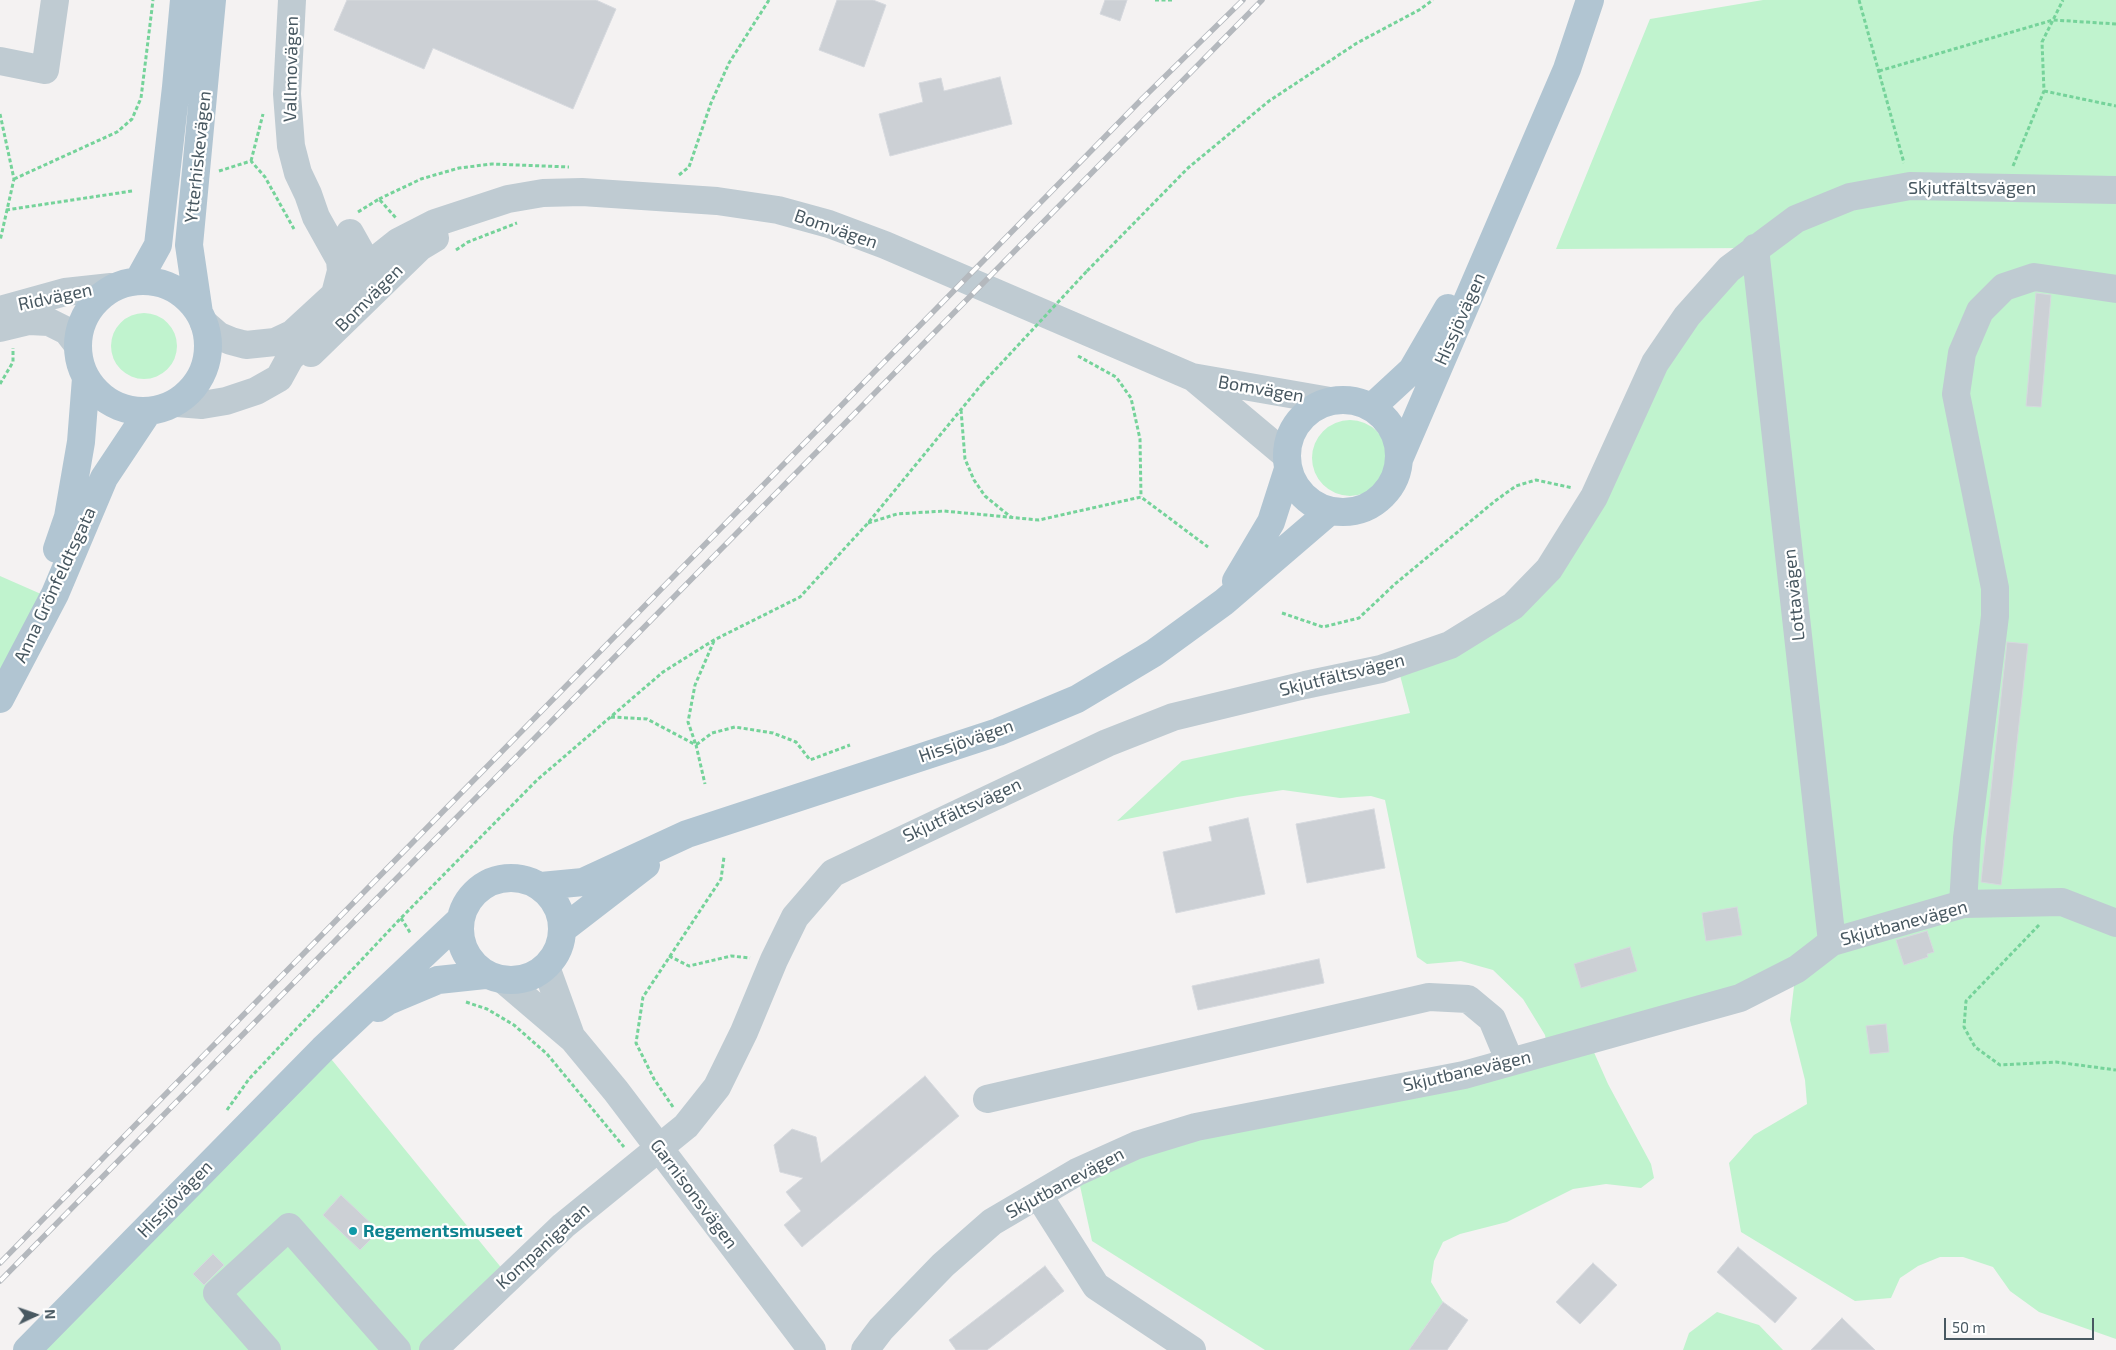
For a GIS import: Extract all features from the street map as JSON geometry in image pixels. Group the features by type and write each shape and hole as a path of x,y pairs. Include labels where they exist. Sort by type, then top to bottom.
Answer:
{"main road":[{"name":"Ytterhiskevägen","path":"138,281 158,244 184,0"},
{"name":"Ytterhiskevägen","path":"202,318 189,244 212,0"},
{"name":"Hissjövägen","path":"1400,457 1567,70 1590,0"},
{"name":"Hissjövägen","path":"1372,408 1412,370 1520,181"},
{"path":"138,281 166,285 181,293 202,318 208,338 208,356 203,372 193,388 177,403 148,412 127,410 110,403 96,392 86,378 79,362 77,344 79,331 88,310 97,298 111,288 138,281"},
{"name":"Anna Grönfeldtsgata","path":"12,675 68,517 82,442 86,378"},
{"path":"1352,400 1372,408 1385,418 1395,434 1400,457 1395,479 1380,498 1365,508 1347,512 1330,511 1312,503 1294,484 1287,462 1288,440 1296,424 1313,408 1330,401 1352,400"},
{"name":"Anna Grönfeldtsgata","path":"12,675 55,594 104,478 148,412"},
{"name":"Hissjövägen","path":"1224,602 1271,522 1287,462"},
{"name":"Hissjövägen","path":"541,886 583,882 687,834 998,732 1077,699 1154,653 1224,602 1330,511"},
{"path":"0,699 12,675"},
{"name":"Hissjövägen","path":"563,929 687,834"},
{"path":"507,876 541,886 557,905 563,929 560,947 546,967 533,976 495,978 468,956 459,921 462,908 476,889 507,876"},
{"name":"Hissjövägen","path":"28,1350 322,1049 459,921"},
{"name":"Hissjövägen","path":"322,1049 388,1001 438,980 495,978"}],"street":[{"path":"0,61 45,70 55,0"},
{"name":"Vallmovägen","path":"292,0 287,94 291,146 298,173 316,217 342,235 341,271 335,294"},
{"name":"Skjutfältsvägen","path":"648,1156 686,1126 717,1087 744,1032 774,960 795,917 833,873 1107,743 1174,716 1381,669 1450,644 1513,606 1549,569 1594,497 1655,363 1687,316 1730,269 1796,219 1850,197 1910,186 2116,190"},
{"name":"Bomvägen","path":"202,318 219,336 231,342 246,345 275,342 292,334 335,294 367,269 407,244 435,223 508,199 543,193 582,192 717,201 778,210 829,224 885,245 1192,377 1330,401"},
{"path":"342,235 365,243 384,245 407,244"},
{"name":"Bomvägen","path":"279,378 290,358 364,285 367,269 342,235"},
{"name":"Bomvägen","path":"177,403 202,405 226,401 256,391 279,378 320,346 407,244"},
{"name":"Lottavägen","path":"1756,248 1832,942"},
{"path":"1962,904 1968,838 1995,616 1995,588 1956,394 1962,353 1980,312 2004,287 2034,277 2116,289"},
{"name":"Ridvägen","path":"0,310 65,292 93,288 111,288"},
{"name":"Ridvägen","path":"0,328 29,322 49,322 67,331 77,344"},
{"name":"Bomvägen","path":"1192,377 1287,462"},
{"name":"Skjutbanevägen","path":"865,1350 880,1329 943,1264 992,1222 1078,1172 1137,1145 1196,1127 1464,1075 1740,998 1797,969 1832,942 1962,904 2062,902 2116,922"},
{"name":"Garnisonsvägen","path":"546,967 573,1039 648,1156 812,1350"},
{"name":"Garnisonsvägen","path":"495,978 573,1039"},
{"path":"987,1099 1429,997 1468,999 1492,1019 1510,1062"},
{"name":"Kompanigatan","path":"433,1350 563,1226 648,1156"},
{"path":"1039,1196 1096,1286 1192,1350"},
{"path":"267,1350 217,1293 289,1227 397,1350"}],"path":[{"path":"14,179 118,132 132,119 141,98 154,0"},
{"path":"675,176 689,167 711,103 729,63 769,0"},
{"path":"1155,0 1172,0"},
{"path":"223,1117 249,1079 401,918 537,780 663,672 714,640 800,597 868,523 982,384 1087,271 1188,168 1269,101 1357,43 1433,0"},
{"path":"1858,0 1910,186"},
{"path":"2004,187 2044,90 2042,42 2063,0"},
{"path":"1879,71 2053,20 2116,24"},
{"path":"2044,90 2116,106"},
{"path":"0,114 14,179 0,241"},
{"path":"214,173 251,162 265,177 296,232"},
{"path":"342,235 379,198 421,178 459,168 492,164 572,168"},
{"path":"6,210 132,191"},
{"path":"379,198 407,244"},
{"path":"453,252 468,242 525,222"},
{"path":"1025,331 1034,335"},
{"path":"1077,356 1116,377 1131,398 1140,439 1141,497"},
{"path":"961,409 965,459 974,480 986,496 1012,518"},
{"path":"1282,613 1323,627 1359,618 1395,584 1495,501 1516,486 1536,480 1567,486 1594,497"},
{"path":"868,523 897,514 944,512 1039,520 1141,497 1208,546"},
{"path":"705,784 696,745 688,722 695,685 714,640"},
{"path":"610,716 647,719 696,745"},
{"path":"696,745 712,733 735,727 773,733 796,742 810,760 850,745"},
{"path":"686,1126 654,1079 636,1042 643,997 721,879 724,857"},
{"path":"2062,902 1966,1001 1964,1027 1975,1047 2000,1065 2056,1062 2116,1070"},
{"path":"401,918 423,954"},
{"path":"670,956 689,966 731,956 774,960"},
{"path":"464,1002 487,1009 514,1025 547,1054 648,1156"}],"green space":[{"path":"1763,0 2116,0 2116,1339 2039,1312 2010,1291 1993,1267 1963,1257 1940,1257 1918,1266 1900,1278 1891,1298 1855,1301 1741,1232 1729,1163 1754,1135 1807,1104 1805,1080 1790,1020 1796,969 1585,1032 1608,1084 1651,1164 1654,1178 1641,1188 1606,1184 1573,1189 1507,1222 1460,1234 1443,1242 1434,1261 1431,1282 1443,1302 1409,1350 1265,1350 1092,1241 1077,1172 1137,1145 1548,1051 1545,1035 1523,999 1493,970 1461,961 1427,964 1417,957 1385,800 1371,796 1340,798 1283,790 1237,797 1117,821 1182,761 1410,713 1397,664 1549,569 1655,363 1754,248 1556,249 1650,19"},
{"path":"137,313 151,313 163,318 172,327 177,339 175,359 168,370 151,379 137,379 125,374 116,365 111,353 111,339 116,327 125,318"},
{"path":"1358,420 1371,426 1382,437 1388,450 1386,473 1371,490 1358,496 1342,496 1329,490 1314,473 1312,450 1318,437 1335,422"},
{"path":"0,576 41,594 0,699"},
{"path":"323,1049 508,1276 433,1350 27,1350"},
{"path":"1717,1312 1759,1325 1783,1350 1683,1350 1689,1333"}],"building":[{"path":"347,0 596,0 616,9 573,109 433,48 424,69 334,30"},
{"path":"837,0 873,0 886,5 864,67 819,50"},
{"path":"1105,0 1127,0 1120,21 1100,14"},
{"path":"1000,77 1012,124 890,156 879,114 923,102 919,83 941,78 944,91"},
{"path":"2036,293 2051,295 2041,407 2026,406"},
{"path":"2007,642 2028,644 2001,885 1981,882"},
{"path":"1374,809 1385,868 1307,883 1296,824"},
{"path":"1248,818 1265,894 1176,913 1163,852 1212,841 1209,827"},
{"path":"1737,907 1742,935 1706,941 1702,913"},
{"path":"1927,931 1934,952 1927,954 1928,957 1904,965 1896,940"},
{"path":"1630,947 1637,971 1581,988 1574,964"},
{"path":"1319,959 1324,983 1198,1010 1192,986"},
{"path":"1886,1024 1889,1052 1870,1054 1866,1026"},
{"path":"925,1076 959,1116 802,1247 784,1225 801,1211 786,1192 803,1178 780,1172 774,1145 792,1129 816,1137 821,1163"},
{"path":"341,1195 379,1231 360,1250 323,1215"},
{"path":"1738,1247 1797,1298 1775,1323 1717,1272"},
{"path":"213,1254 224,1265 204,1285 193,1274"},
{"path":"1593,1263 1617,1285 1580,1324 1556,1302"},
{"path":"1045,1266 1064,1291 987,1350 956,1350 949,1340"},
{"path":"1443,1302 1468,1320 1447,1350 1409,1350"},
{"path":"1842,1318 1875,1350 1811,1350"}],"railway":[{"path":"0,1263 1142,99 1243,0"},
{"path":"0,1281 1262,0"}],"place":[{"name":"Regementsmuseet","path":"353,1231"}]}
